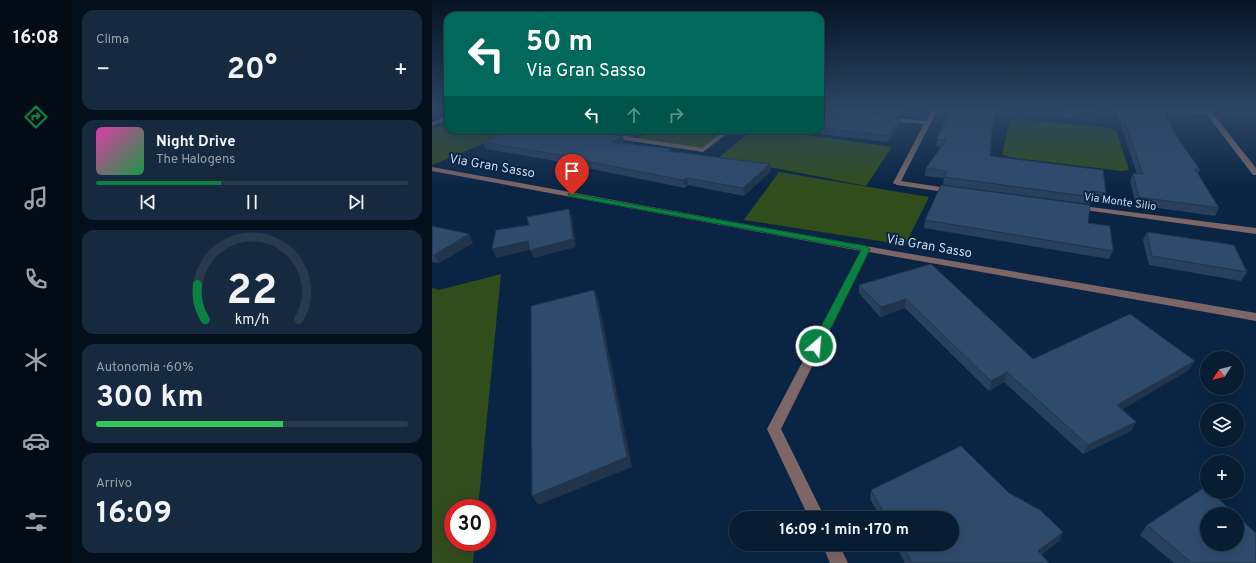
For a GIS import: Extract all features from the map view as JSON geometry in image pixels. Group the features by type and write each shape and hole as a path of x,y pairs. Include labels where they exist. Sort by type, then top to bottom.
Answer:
{"street":[{"path":"605,136 703,150 722,135"},
{"path":"922,135 897,183 957,192"},
{"path":"1227,135 1256,173"},
{"name":"Via Gran Sasso","path":"432,169 866,249 1256,317"},
{"name":"Via Monte Silio","path":"1067,206 1256,231"},
{"path":"814,511 774,429 866,249"},
{"path":"833,551 839,563"}],"green space":[{"path":"432,135 503,135 432,165"},
{"path":"643,135 722,135 703,150 635,140"},
{"path":"746,135 809,135 892,147 866,186 719,157"},
{"path":"1006,135 1118,135 1129,170 1121,171 1009,157 1002,154"},
{"path":"779,172 929,197 905,245 744,220"},
{"path":"501,274 479,499 444,499 444,551 474,551 473,563 432,563 432,288 439,290"}],"building":[{"path":"499,135 618,135 623,136 612,142 671,149 668,151 770,164 743,188 687,178 683,180 564,157 566,156 483,142"},
{"path":"939,135 992,135 990,156 1103,170 1106,193 1092,191 1092,197 944,177 947,171 926,168 946,140 937,139"},
{"path":"1129,135 1176,135 1200,170 1195,169 1219,208 1139,197 1133,173 1143,174"},
{"path":"941,185 1090,205 1088,223 1110,226 1113,251 925,220"},
{"path":"569,209 573,239 530,250 528,241 492,249 496,230 529,225 527,217"},
{"path":"432,226 469,234 434,255 432,254"},
{"path":"1147,232 1234,245 1247,272 1152,256"},
{"path":"931,264 1033,359 1130,314 1195,361 1117,405 1136,422 1088,445 1007,372 991,381 906,299 881,307 859,285"},
{"path":"594,290 627,457 532,496 531,306"},
{"path":"961,446 1009,493 1040,510 1063,532 1038,551 1049,563 912,563 905,551 959,551 959,511 883,511 871,490"},
{"path":"1200,490 1200,499 1219,499 1227,507 1200,507 1200,551 1244,551 1244,522 1256,533 1256,563 1192,563 1147,525"}],"route":[{"path":"572,195 866,249 816,346"}]}
